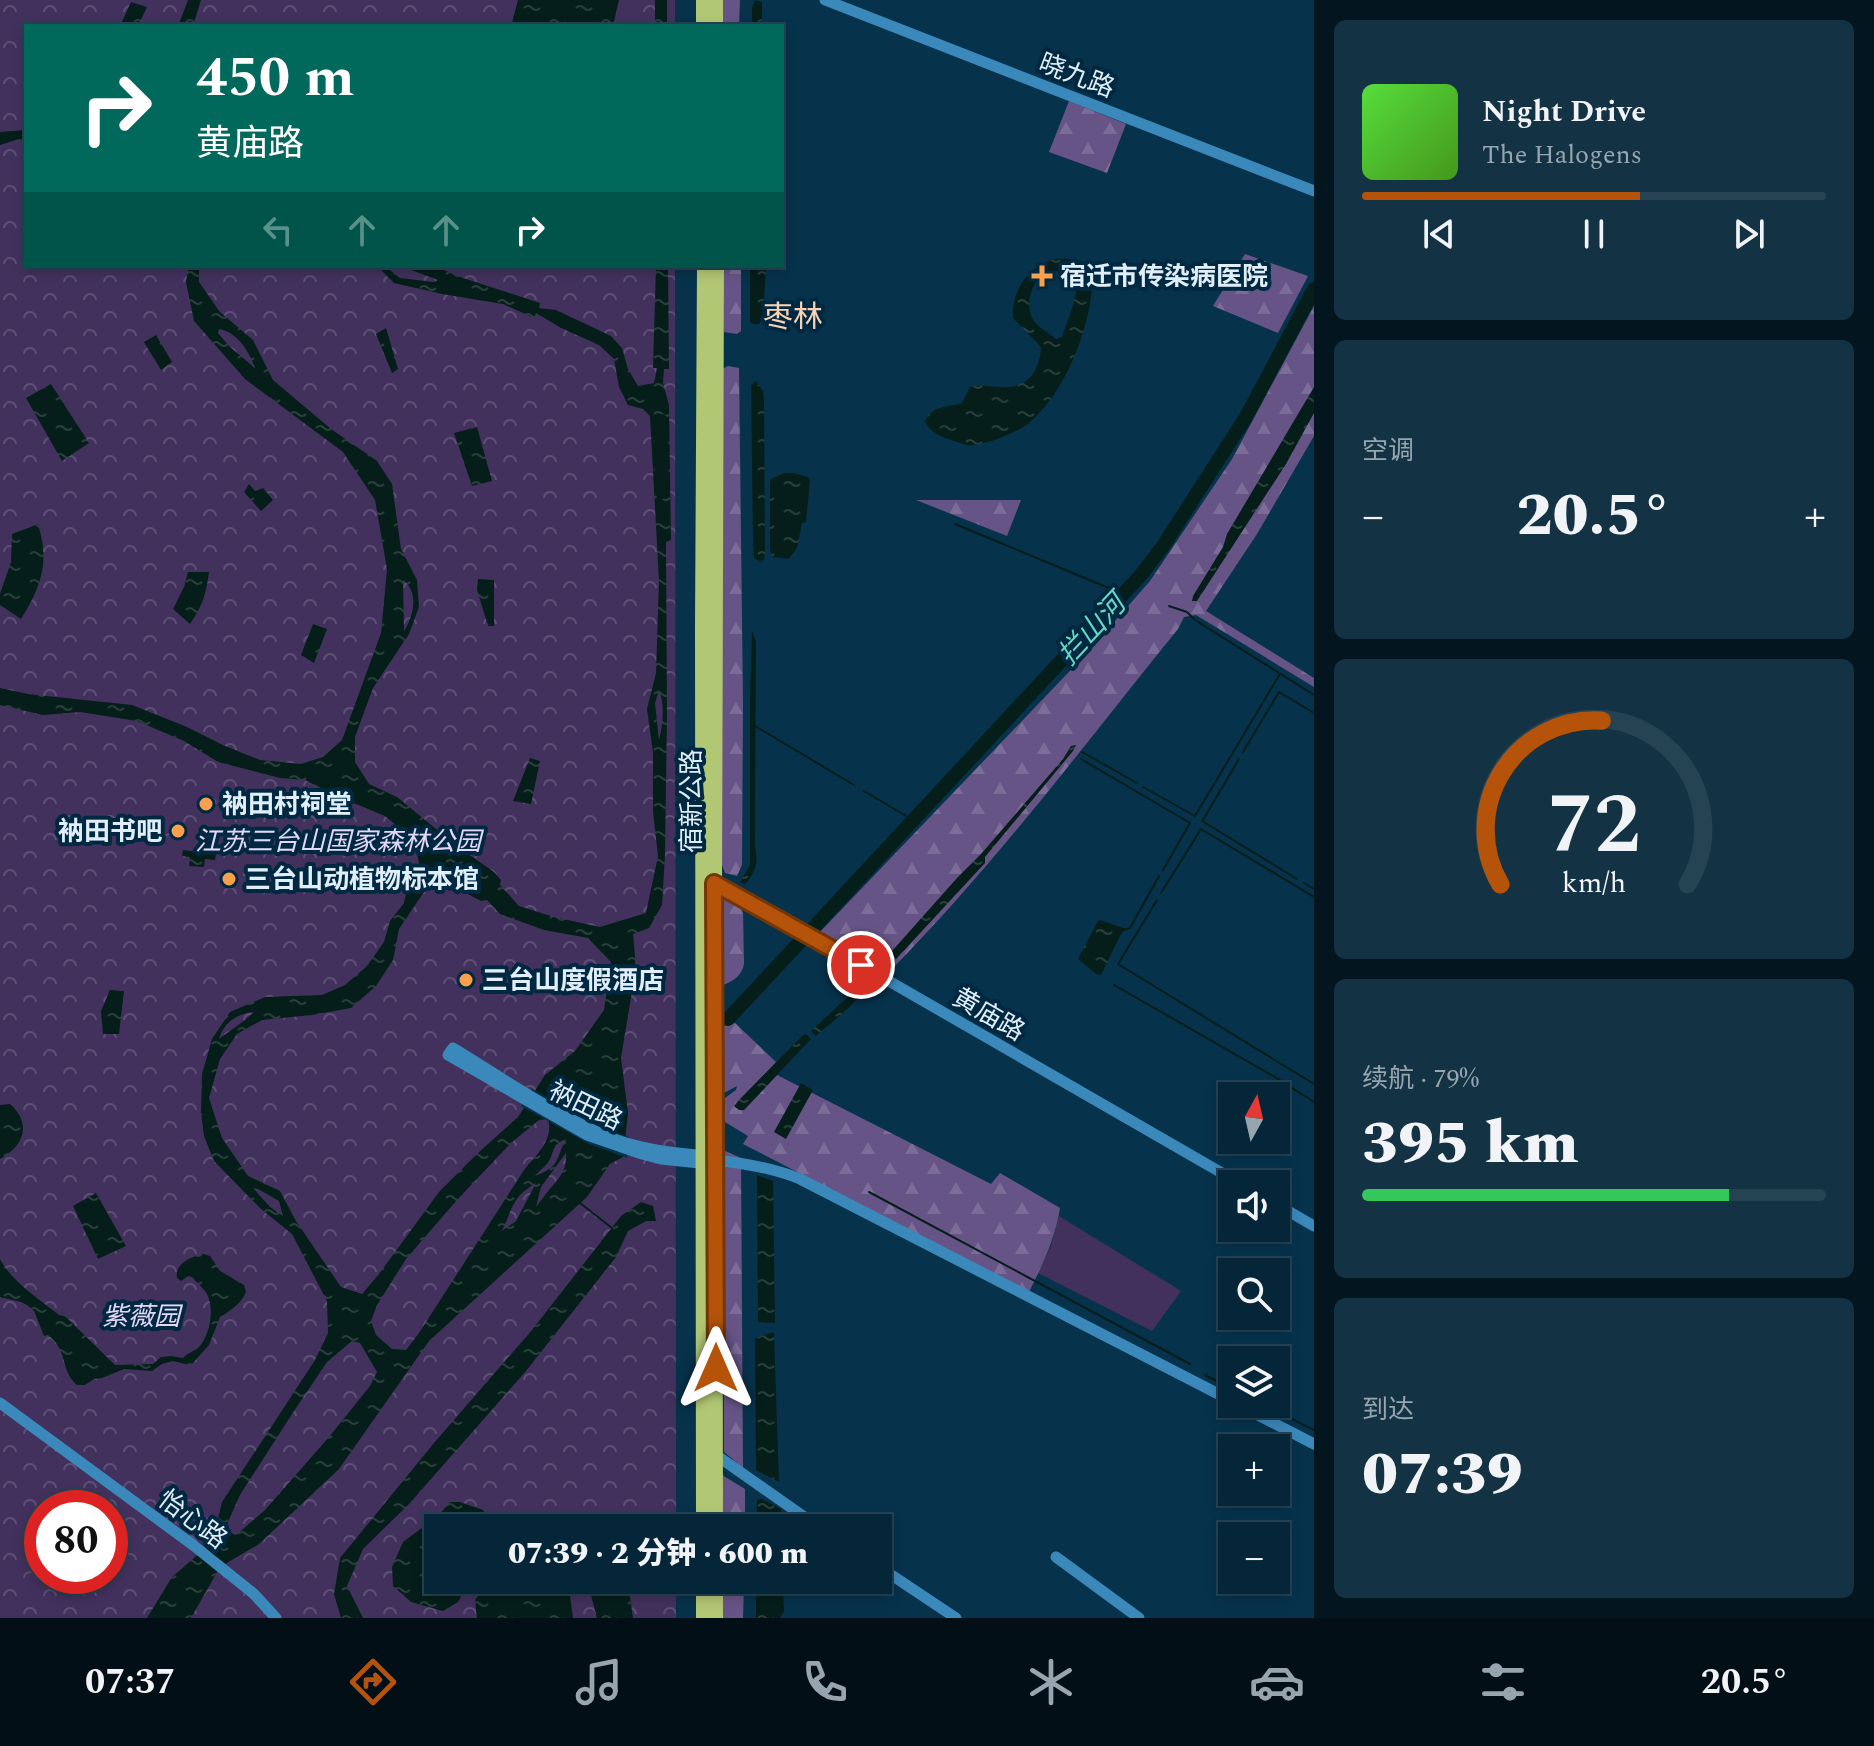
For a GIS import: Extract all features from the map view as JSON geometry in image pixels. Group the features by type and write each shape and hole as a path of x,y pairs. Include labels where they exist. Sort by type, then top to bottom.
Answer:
{"highway":[{"path":"704,0 704,24"},
{"path":"715,0 715,24"},
{"name":"宿新公路","path":"705,268 703,626 715,1514"},
{"name":"宿新公路","path":"704,1514 714,883 716,268"},
{"path":"704,1594 704,1618"},
{"path":"715,1594 715,1618"}],"street":[{"name":"晓九路","path":"825,0 1314,191"},
{"name":"黄庙路","path":"714,883 1218,1171"},
{"name":"衲田路","path":"451,1052 526,1096 643,1151 751,1164 800,1179 1218,1394"},
{"path":"1290,1212 1314,1226"},
{"name":"怡心路","path":"0,1403 193,1545 254,1594 276,1618"},
{"path":"1264,1418 1314,1444"},
{"path":"716,1455 800,1514"},
{"path":"1056,1557 1139,1618"},
{"path":"892,1575 956,1618"}],"green space":[{"name":"江苏三台山国家森林公园","path":"0,0 675,0 675,24 24,24 24,268 675,268 676,1514 424,1514 424,1594 676,1594 676,1618 0,1618"},
{"path":"723,0 740,0 739,24 723,24"},
{"path":"1069,101 1126,124 1107,173 1049,152"},
{"path":"1245,254 1308,276 1278,333 1213,306"},
{"path":"724,268 741,268 741,331 737,334 724,332"},
{"path":"1314,306 1314,436 1257,534 1206,611 1314,678 1314,687 1196,615 1184,617 1178,629 1002,847 889,972 876,969 819,933 1087,653 1150,581 1232,459"},
{"path":"728,366 739,368 743,704 742,865 737,876 725,873 722,865 722,369"},
{"path":"916,500 1021,500 1007,536"},
{"path":"723,900 734,901 743,913 744,964 737,977 723,985"},
{"path":"735,1023 776,1062 735,1106 744,1110 777,1075 991,1184 1000,1173 1060,1208 1052,1241 1029,1292 743,1144 748,1136 725,1122 725,1098 737,1086 722,1094 722,1028"},
{"path":"723,1150 741,1158 743,1468 724,1452"},
{"path":"1059,1216 1181,1291 1152,1331 1038,1273 1051,1246"},
{"path":"722,1475 745,1489 745,1514 722,1514"},
{"path":"722,1594 744,1594 743,1618 721,1618"}],"water":[{"path":"188,0 201,0 194,24 179,24"},
{"path":"518,0 619,0 613,24 512,24"},
{"path":"655,0 667,0 667,24 655,24"},
{"path":"755,0 762,2 762,24 752,24"},
{"path":"131,2 147,7 139,24 121,24"},
{"path":"24,130 24,140 0,145 0,132"},
{"path":"1054,259 1078,260 1089,267 1092,274 1084,331 1062,382 1029,423 1008,435 990,442 966,445 937,434 925,421 928,416 940,408 962,403 970,387 1016,386 1033,374 1041,347 1013,318 1013,308 1023,281","holes":["1068,272 1075,277 1076,292 1062,337 1056,339 1032,318 1030,296 1034,285 1044,275"]},
{"path":"189,268 199,268 199,282 220,312 253,340 273,380 331,429 377,461 392,484 401,549 417,580 419,607 409,634 373,688 355,737 355,762 369,784 397,797 494,872 501,880 500,885 519,906 600,927 646,913 658,856 653,812 653,753 647,709 656,673 659,581 650,416 643,409 628,405 619,387 614,359 599,345 536,313 534,318 503,304 394,283 379,268 388,268 400,278 434,282 438,280 405,268 439,268 540,303 539,308 556,310 611,336 622,348 628,369 638,386 654,383 657,368 653,368 656,268 668,268 669,369 664,369 663,383 669,405 671,540 666,542 665,856 662,905 649,928 633,934 636,967 621,1058 628,1113 623,1157 610,1164 587,1197 429,1341 339,1469 259,1544 220,1567 191,1618 147,1618 172,1577 208,1546 222,1502 315,1360 328,1333 327,1301 292,1234 261,1209 214,1161 204,1136 202,1074 212,1039 230,1012 265,997 322,995 345,985 367,966 384,942 390,921 404,903 407,889 420,868 414,840 385,816 305,780 280,778 218,762 184,741 137,721 80,712 43,715 0,705 0,688 132,705 260,760 301,764 323,757 342,740 381,633 387,569 375,500 343,452 245,379 194,321 186,282","holes":["219,329 225,331 242,343 255,368 218,333","661,439 667,459 658,478 656,452","403,580 413,597 410,618 404,631","659,690 663,708 659,740 655,703","437,878 481,901 487,900 500,914 544,930 588,938 611,962 604,1010 575,1051 545,1075 518,1117 439,1192 362,1294 341,1287 296,1221 280,1191 248,1176 222,1138 209,1098 220,1059 237,1034 262,1020 351,1008 376,986 393,960 399,929","254,1012 219,1039 224,1028 242,1015","548,1119 548,1134 543,1147 524,1170 419,1333 406,1350 392,1349 376,1335 371,1321 377,1305 406,1259 511,1143 539,1120","566,1139 553,1165 535,1176 561,1141","566,1153 562,1174 536,1207 541,1187","536,1183 516,1221 502,1231 511,1209","253,1188 279,1201 283,1216 270,1207","352,1341 360,1343 377,1372 370,1386 265,1510 236,1535 226,1531 240,1495 327,1362"]},
{"path":"750,268 766,268 763,319 759,324 750,322"},
{"path":"386,328 398,369 392,373 376,334"},
{"path":"156,335 172,362 161,370 144,342"},
{"path":"756,381 763,391 764,400 765,552 761,562 754,558 753,544 751,385"},
{"path":"51,384 89,443 62,461 26,398"},
{"path":"1314,387 1314,413 1286,464 1197,601 1192,601 1223,547 1227,534"},
{"path":"477,427 492,481 472,486 454,433"},
{"path":"784,473 810,480 806,522 802,523 797,548 789,559 773,557 770,550 770,483 771,479"},
{"path":"249,484 255,491 263,488 273,500 261,511 244,492"},
{"path":"38,524 43,568 34,595 21,619 0,605 0,594 11,562 12,534"},
{"path":"188,572 209,572 203,599 190,624 173,609"},
{"path":"478,579 494,580 494,626 488,626 477,590"},
{"path":"313,624 327,629 314,663 301,655"},
{"path":"752,631 756,642 756,863 745,885 740,882 750,865"},
{"path":"1076,745 985,857 985,863 885,971 876,969 981,854 1071,746"},
{"path":"530,758 540,761 531,804 513,801"},
{"path":"199,846 211,847 216,854 215,860 205,859 204,867 189,866 190,857 182,856 183,850 198,852"},
{"path":"1100,920 1126,929 1101,975 1078,959"},
{"path":"870,976 873,979 861,995 816,1036 811,1031"},
{"path":"110,990 124,991 119,1034 103,1034 101,1011"},
{"path":"806,1034 811,1039 744,1110 734,1106 802,1036"},
{"path":"801,1083 813,1090 786,1139 774,1132"},
{"path":"10,1104 21,1119 22,1134 14,1148 0,1159 0,1105"},
{"path":"757,1175 773,1181 775,1323 758,1322"},
{"path":"96,1193 126,1246 98,1259 73,1206"},
{"path":"641,1202 653,1206 656,1221 646,1221 628,1231 616,1257 526,1371 409,1504 363,1549 347,1586 363,1618 341,1618 334,1594 340,1558 532,1330 621,1216"},
{"path":"204,1254 210,1256 220,1271 244,1285 246,1292 238,1304 220,1317 209,1345 189,1365 173,1361 152,1371 124,1369 85,1385 77,1385 68,1374 55,1341 48,1335 44,1336 34,1311 21,1302 0,1297 0,1259 19,1283 68,1319 115,1365 153,1364 161,1357 183,1358 203,1342 211,1312 203,1289 192,1277 181,1281 177,1273 185,1262"},
{"path":"774,1332 779,1482 756,1470 755,1338"},
{"path":"762,1499 781,1509 781,1514 756,1514 757,1500"},
{"path":"450,1502 460,1502 483,1510 486,1514 440,1514"},
{"path":"424,1526 424,1594 462,1594 458,1602 443,1611 411,1602 393,1586 392,1567 403,1542"},
{"path":"479,1594 569,1594 573,1618 477,1618 475,1600"},
{"path":"591,1594 630,1594 633,1618 597,1618"},
{"path":"756,1594 783,1594 784,1611 780,1618 756,1618"}],"pier":[{"path":"532,1089 596,1125 629,1137 627,1158 589,1144 521,1106"}],"waterway":[{"name":"拦山河","path":"814,927 1140,576 1163,546 1246,417 1314,289"},
{"path":"661,421 662,492"},
{"path":"955,524 1123,594"},
{"path":"1169,606 1187,612 1314,695"},
{"path":"1143,787 1195,816 1280,674"},
{"path":"1243,752 1279,692 1314,713"},
{"path":"755,726 854,785"},
{"path":"1082,752 1137,783"},
{"path":"1081,759 1190,823 1163,870"},
{"path":"1203,820 1239,759"},
{"path":"864,791 913,820"},
{"path":"1202,821 1297,879"},
{"path":"1161,893 1201,829 1314,897"},
{"path":"1123,930 1130,928 1159,876"},
{"path":"1304,883 1314,889"},
{"path":"1157,900 1118,964 1314,1084"},
{"name":"拦山河","path":"728,1019 799,943"},
{"path":"1114,985 1314,1102"},
{"path":"869,1192 1190,1364"},
{"path":"580,1203 612,1228"},
{"path":"1205,1375 1218,1382"},
{"path":"1290,1418 1314,1430"}],"place":[{"name":"宿迁市传染病医院","path":"1042,276"},
{"name":"衲田村祠堂","path":"206,804"},
{"name":"衲田书吧","path":"178,831"},
{"name":"三台山动植物标本馆","path":"229,879"},
{"name":"三台山度假酒店","path":"466,980"}],"district":[{"name":"枣林","path":"793,317"}],"route":[{"path":"716,1368 714,883 861,965"}],"park label":[{"name":"紫薇园","path":"141,1316"}]}
